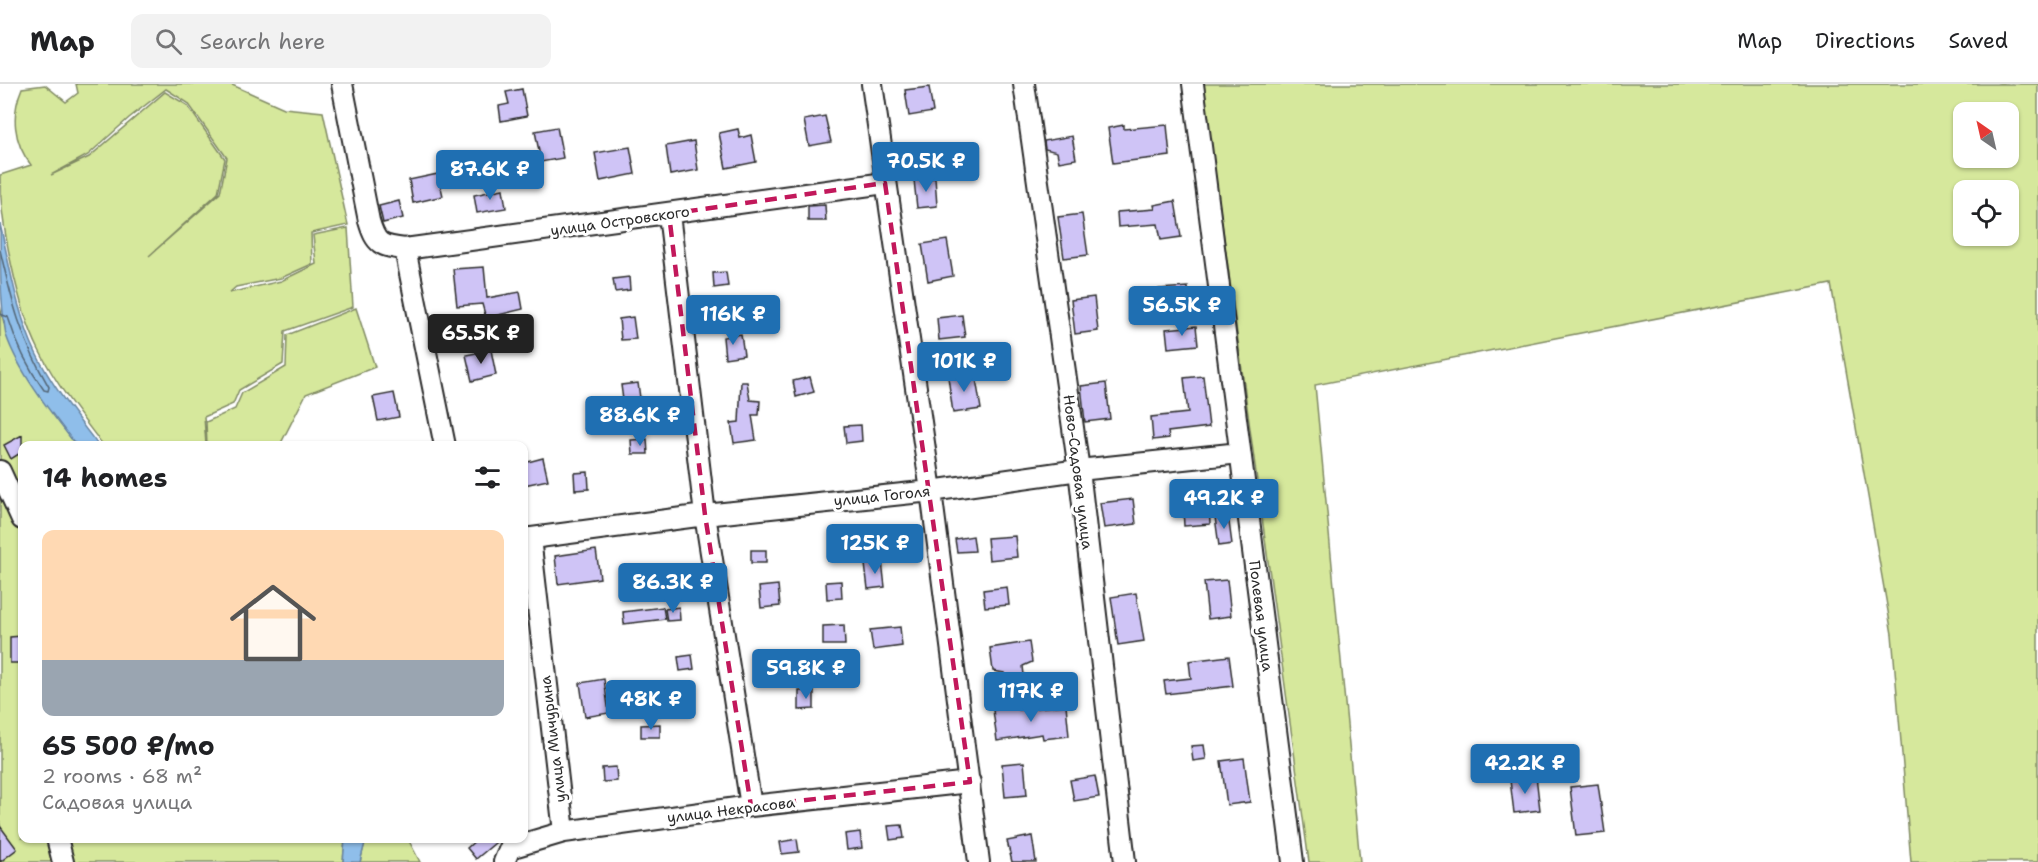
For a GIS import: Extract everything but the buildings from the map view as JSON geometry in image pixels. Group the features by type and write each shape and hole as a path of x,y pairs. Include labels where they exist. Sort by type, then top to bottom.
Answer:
{"street":[{"name":"улица Островского","path":"342,84 369,221 374,237 385,247 405,249 885,183"},
{"path":"872,84 931,491 979,862"},
{"name":"Ново-Садовая улица","path":"1024,84 1079,470 1125,862"},
{"name":"Полевая улица","path":"1193,84 1293,862"},
{"path":"669,214 705,515 751,806"},
{"path":"405,249 444,441"},
{"name":"улица Гоголя","path":"528,539 705,515 931,491 1079,470 1240,453"},
{"path":"0,471 18,510"},
{"name":"улица Мичурина","path":"528,547 564,832"},
{"name":"улица Некрасова","path":"528,843 564,832 751,806 970,783"},
{"path":"58,843 63,862"},
{"name":"улица Некрасова","path":"504,862 510,848 527,843"}],"highlighted area":[{"path":"885,183 970,782 751,806 705,515 669,214"}],"green space":[{"path":"76,84 230,84 284,108 323,112 348,225 311,233 312,264 281,278 236,287 229,293 281,281 316,264 313,235 348,228 353,307 285,331 283,364 239,390 233,404 204,417 206,441 100,441 53,375 31,332 11,264 3,216 0,175 31,165 17,137 16,108 22,88 45,85 66,102 78,93","holes":["166,89 188,103 227,158 220,193 149,256 218,193 225,159 187,105 165,92 89,157 51,175 88,155"]},
{"path":"1203,84 2038,84 2038,862 1911,862 1892,634 1831,284 1315,385 1360,862 1309,862"},
{"path":"0,307 5,327 20,363 73,441 18,441 18,843 345,843 343,862 0,862"},
{"path":"356,308 375,367 306,394 282,441 207,441 206,422 235,409 242,393 286,367 287,335"},
{"path":"365,843 410,843 420,862 360,862"}],"water":[{"path":"0,224 19,306 29,338 57,389 95,441 73,441 37,393 19,364 6,335 0,266"},
{"path":"345,843 365,843 360,862 343,862"}]}
